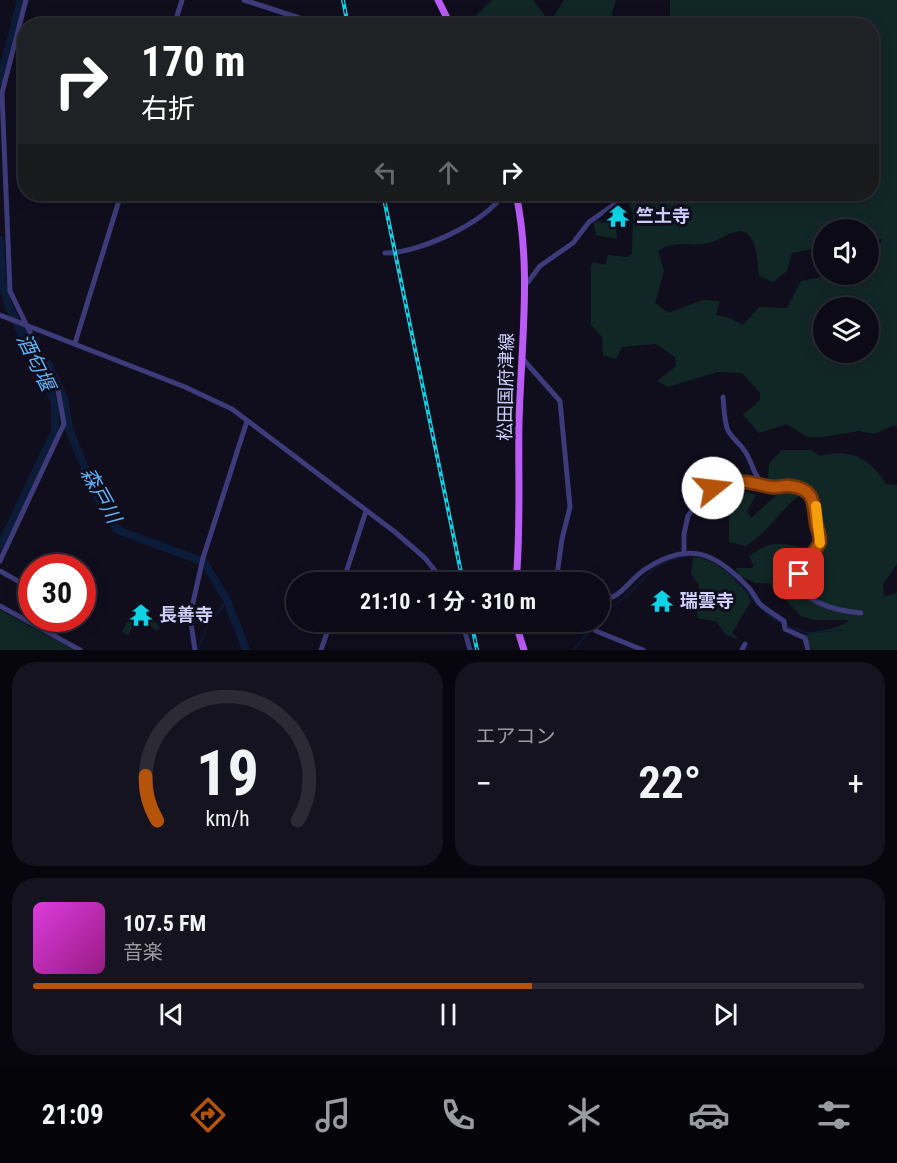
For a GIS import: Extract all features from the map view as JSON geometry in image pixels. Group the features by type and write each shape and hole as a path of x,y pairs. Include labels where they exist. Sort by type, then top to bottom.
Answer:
{"main road":[{"path":"438,0 447,18"},
{"name":"松田国府津線","path":"517,572 524,284 524,229 518,201"},
{"path":"518,632 524,650"}],"street":[{"path":"21,18 26,0"},
{"path":"176,18 182,0"},
{"path":"244,0 299,18"},
{"path":"0,561 64,424 58,390 10,291 1,93 18,30"},
{"path":"75,343 119,201"},
{"path":"385,253 408,252 449,236 497,201"},
{"path":"524,284 540,266 573,243 590,222 619,201"},
{"path":"3,316 214,400 247,421 366,511 425,558 436,572"},
{"path":"521,357 560,401 570,507 557,572"},
{"path":"723,397 727,428 745,450 762,483"},
{"path":"195,650 190,616 202,561 247,421"},
{"path":"684,553 684,534 688,516 704,494 736,480 762,483 771,487 794,486 807,492 815,503 820,541 800,568 799,581 803,590 812,599 830,607 861,613"},
{"path":"346,572 366,511"},
{"path":"610,598 616,596 642,571 666,557 699,552 721,561 750,588 760,603 785,625 805,638 808,650"},
{"path":"0,571 18,581"},
{"path":"0,606 81,650"},
{"path":"321,650 327,632"},
{"path":"465,632 470,650"},
{"path":"602,632 643,650"}],"green space":[{"path":"492,0 533,0 546,18 466,18 476,16"},
{"path":"564,0 616,0 612,13 614,18 553,18"},
{"path":"670,0 897,0 897,426 894,425 874,434 859,431 808,437 786,424 759,433 743,415 760,400 760,393 742,373 717,372 668,387 657,381 676,366 675,357 656,344 622,347 616,359 603,355 602,337 591,325 591,266 593,262 605,265 608,255 627,257 632,254 633,215 630,205 632,201 879,201 879,18 672,18","holes":["813,219 879,219 879,239 882,239 879,247 879,285 813,285 813,279 801,281 787,308 759,307 743,325 730,318 716,315 720,301 703,300 668,313 655,303 664,271 658,251 675,244 708,243 731,233 743,232 748,235 755,247 759,276 773,282 787,271 792,253 813,249"]},
{"path":"615,218 617,239 596,235 593,222"},
{"path":"782,450 811,450 820,456 850,454 866,462 886,484 897,485 897,564 883,584 884,596 897,593 897,650 812,650 805,636 840,626 849,620 814,620 801,616 769,583 756,583 739,576 736,568 752,568 754,566 749,556 764,547 781,544 809,548 816,547 828,539 820,527 818,497 814,491 807,490 746,546 729,542 729,515 747,492 756,495 747,511 751,518 781,491 788,489 784,482 768,480 769,463"},
{"path":"693,557 711,562 727,572 741,586 751,601 732,633 737,637 736,639 725,634 717,622 697,618 699,585 691,574"},
{"path":"137,602 160,627 157,631 139,616 128,635 122,632"},
{"path":"0,610 18,620 18,632 41,632 74,650 0,650"}],"waterway":[{"name":"酒匂堰","path":"0,81 21,0"},
{"name":"酒匂堰","path":"0,240 2,280 8,305 55,402 55,431 0,547"},
{"name":"森戸川","path":"18,327 36,340"},
{"name":"森戸川","path":"48,364 64,398 69,429 95,492 115,527 120,531 204,562 227,600 246,650"},
{"path":"610,607 658,566 667,561 690,556"},
{"path":"726,570 760,607 783,624"},
{"path":"198,650 206,628 227,600"},
{"path":"787,626 808,633 845,630"},
{"path":"573,650 588,632"}],"railway":[{"path":"343,0 346,18"},
{"path":"384,201 461,572"},
{"path":"473,632 477,650"}],"slow traffic":[{"path":"816,506 816,524 820,534 820,543"}],"place":[{"name":"竺土寺","path":"618,216"},
{"name":"瑞雲寺","path":"662,601"},
{"name":"長善寺","path":"141,615"}],"route":[{"path":"713,488 740,480 778,488 787,485 794,486 807,492 815,503 820,541 819,547 805,560 799,574"}]}
